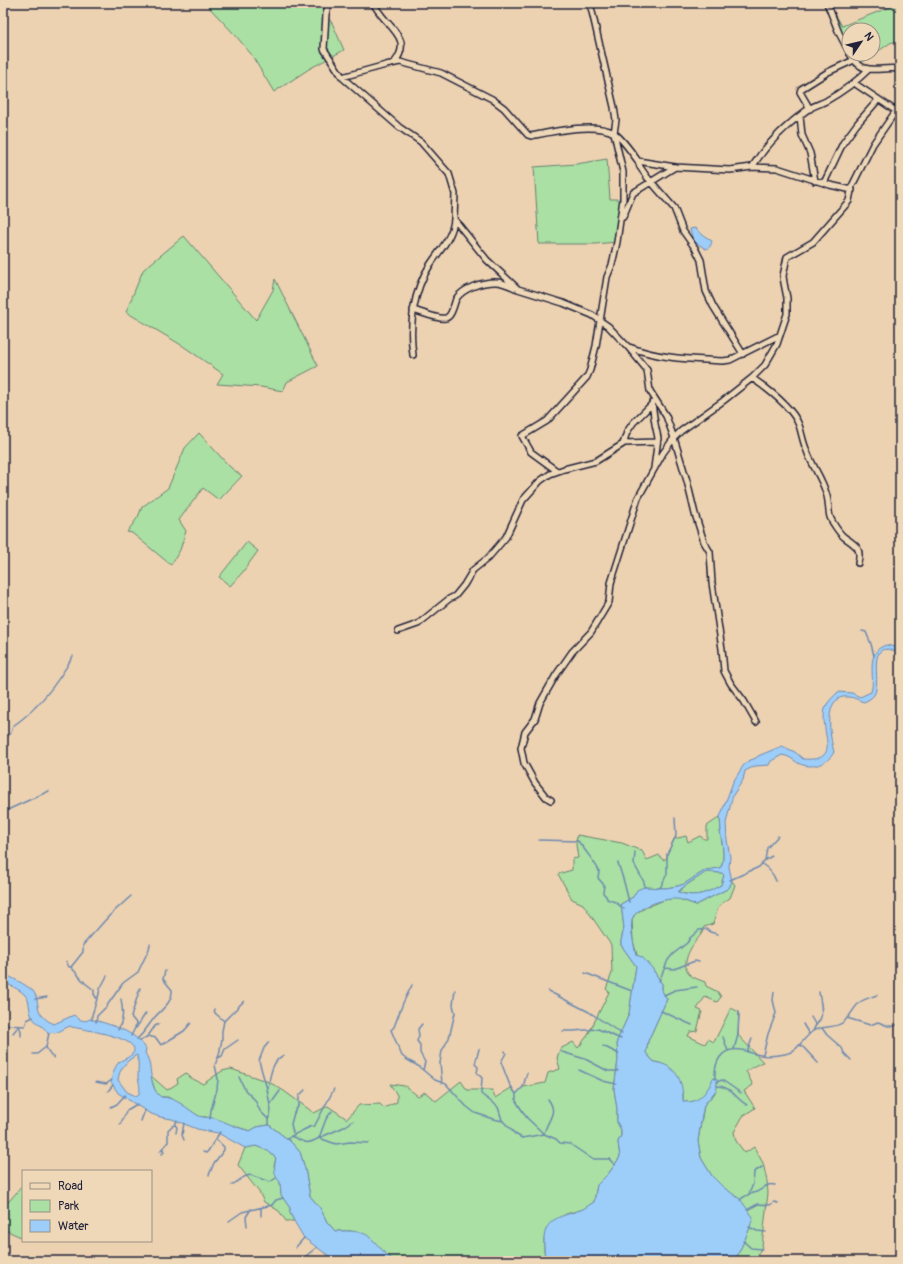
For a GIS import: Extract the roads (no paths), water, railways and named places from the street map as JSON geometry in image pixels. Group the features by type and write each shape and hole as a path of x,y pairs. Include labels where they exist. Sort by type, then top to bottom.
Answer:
{"street":[{"path":"329,3 326,14 324,49 342,77 395,123 421,142 449,174 454,189 456,199 454,225 446,242 429,267 420,286 413,310 411,340 413,355"},
{"path":"373,3 382,17 392,26 399,36 401,50 394,63"},
{"path":"557,471 531,452 522,436 547,421 587,377 590,370 596,346 607,277 612,265 620,225 623,199 623,172 614,133 616,120 614,107 590,3"},
{"path":"827,3 841,37"},
{"path":"342,77 402,62 441,73 479,91 504,108 528,135 531,136 560,130 588,129 603,129 614,133 631,150 640,167 654,187 674,208 683,231 695,248 701,260 706,291 713,306 743,354"},
{"path":"810,109 800,92 801,89 828,72 850,62"},
{"path":"855,62 858,66 868,70 900,69"},
{"path":"752,167 772,140 800,116 854,83 868,70"},
{"path":"854,83 896,111"},
{"path":"824,183 844,143 857,124 878,100"},
{"path":"551,800 535,783 524,763 521,748 525,732 535,719 540,703 556,675 572,652 591,632 609,602 611,583 638,498 663,453 680,431 723,401 752,378 765,365 777,344 787,314 787,298 783,276 787,257 813,242 849,201 852,186 873,144 900,105"},
{"path":"800,116 802,136 810,153 815,181"},
{"path":"638,161 675,167 730,170 752,167 783,170 815,181 852,190"},
{"path":"620,225 632,196 675,167"},
{"path":"454,220 482,254 518,289"},
{"path":"413,310 439,318 445,318 449,316 458,297 473,286 496,282 563,303 589,313 628,346 647,370 658,438 653,473"},
{"path":"628,346 647,353 680,358 723,361 730,360 780,335"},
{"path":"752,378 767,389 790,410 798,423 807,452 822,479 830,517 842,536 854,542 860,555 858,563"},
{"path":"650,391 666,416 687,481 704,542 710,552 712,583 724,671 730,684 744,701 756,722"},
{"path":"624,444 626,434 633,423 652,404"},
{"path":"398,631 418,624 449,599 455,596 473,570 488,558 506,537 523,500 540,481 557,471 596,461 624,444 657,442"}],"water":[{"path":"695,228 712,241 708,248 706,249 693,241 690,229"},
{"path":"886,645 900,648 900,653 889,649 882,650 878,655 876,662 876,688 874,695 871,698 864,702 851,697 840,698 835,702 831,709 830,718 831,737 834,752 828,760 819,765 808,766 782,755 771,761 769,765 755,766 745,771 743,780 733,795 726,823 730,857 729,867 732,881 729,888 696,905 678,899 657,902 638,912 632,920 632,933 636,955 642,957 652,968 662,984 662,991 667,999 648,1041 646,1053 654,1062 668,1067 677,1075 682,1087 683,1101 688,1102 698,1099 709,1087 713,1078 717,1079 717,1089 704,1105 698,1141 701,1158 712,1176 723,1187 740,1199 753,1217 749,1230 735,1261 547,1261 544,1242 547,1227 557,1218 583,1209 594,1202 597,1185 609,1173 620,1157 618,1142 621,1136 621,1130 617,1122 614,1089 618,1060 617,1041 629,1014 636,966 621,945 624,928 621,904 633,897 637,890 644,887 666,888 678,886 684,884 706,870 720,868 723,861 723,856 720,817 733,782 743,766 748,761 782,746 795,752 803,759 815,759 823,756 826,751 827,744 824,718 826,706 838,692 852,693 860,697 871,692 873,659 879,648","holes":["706,872 722,873 724,875 721,885 710,891 695,895 678,892 687,884"]},
{"path":"3,973 30,988 36,996 41,1014 51,1023 54,1024 74,1015 81,1020 86,1021 90,1019 113,1026 136,1037 146,1049 145,1053 148,1058 152,1082 161,1097 176,1101 199,1116 214,1118 250,1131 257,1127 269,1125 290,1141 300,1152 310,1196 320,1208 327,1222 335,1231 356,1232 367,1235 394,1261 336,1261 304,1238 290,1213 290,1208 281,1195 280,1182 276,1177 275,1171 276,1158 268,1151 256,1146 245,1148 218,1133 197,1129 172,1119 149,1113 118,1093 111,1082 119,1062 133,1053 133,1046 108,1034 70,1026 58,1032 51,1032 48,1034 32,1016 28,1000 24,994 3,982","holes":["137,1055 140,1090 139,1094 136,1096 127,1092 118,1080 124,1065"]}],"waterway":[{"path":"862,631 866,632 874,656"},
{"path":"3,740 11,733 13,726 47,695 73,656"},
{"path":"3,812 49,791"},
{"path":"660,888 667,874 667,854 676,836 675,818"},
{"path":"730,880 759,867 765,860 767,848 778,836"},
{"path":"539,840 578,841 598,869 598,878 604,885 603,893 607,899 615,902 624,909"},
{"path":"635,852 634,864 644,882 645,887"},
{"path":"765,860 772,856"},
{"path":"618,863 629,902"},
{"path":"762,864 774,876 776,881"},
{"path":"92,1020 97,999 94,994 94,990 85,983 71,967 83,952 83,945 109,916 131,896"},
{"path":"659,981 668,960 699,930 708,929 710,932 718,934"},
{"path":"96,1022 97,1016 106,1007 123,983 138,972 150,944"},
{"path":"66,961 69,967 71,967"},
{"path":"665,968 674,969 695,961 699,962"},
{"path":"137,1039 171,998 172,990 163,979 165,971"},
{"path":"585,973 632,991"},
{"path":"98,998 100,989 107,976"},
{"path":"412,985 394,1027 391,1030 402,1056 418,1066 435,1080 446,1084 466,1106 475,1113 503,1121 515,1134 522,1138 544,1134"},
{"path":"664,995 675,990 697,987"},
{"path":"131,1036 136,1023 131,1017 140,988"},
{"path":"442,1083 440,1063 442,1051 449,1038 455,1013 453,1005 455,990"},
{"path":"548,991 589,1012 622,1034"},
{"path":"763,1055 768,1034 776,1013 773,1000 774,992"},
{"path":"813,1031 822,1014 819,992"},
{"path":"715,1079 716,1067 720,1057 724,1053 734,1050 743,1050 755,1054 766,1055 790,1053 797,1048 813,1031 820,1028 839,1025 860,1002 877,995"},
{"path":"35,999 47,997"},
{"path":"118,1030 122,1015 121,999"},
{"path":"210,1119 217,1089 218,1079 215,1065 219,1055 224,1021 244,1001"},
{"path":"214,1009 215,1013 224,1021"},
{"path":"661,1011 692,1025"},
{"path":"734,1049 738,1035 739,1012"},
{"path":"136,1028 146,1013"},
{"path":"3,1020 6,1025 25,1026 27,1020 33,1017"},
{"path":"811,1017 815,1024"},
{"path":"847,1018 870,1025 878,1022 888,1026 895,1026 899,1023"},
{"path":"148,1036 156,1038 161,1045 184,1031 191,1023"},
{"path":"140,1041 148,1036 155,1026 159,1024"},
{"path":"422,1024 418,1029 419,1036 417,1041 420,1045 420,1053 425,1062 423,1070"},
{"path":"803,1024 809,1034"},
{"path":"19,1026 21,1036"},
{"path":"13,1033 18,1027"},
{"path":"822,1028 827,1035 842,1048 844,1053 851,1060"},
{"path":"563,1031 598,1029 621,1039"},
{"path":"33,1054 37,1054 46,1047 49,1033"},
{"path":"723,1037 728,1051"},
{"path":"747,1052 752,1039"},
{"path":"218,1058 222,1056 225,1049 238,1040"},
{"path":"269,1042 264,1048 259,1061 271,1110 269,1120"},
{"path":"800,1045 818,1063"},
{"path":"603,1046 619,1054"},
{"path":"46,1047 50,1055 54,1058"},
{"path":"479,1049 475,1064 478,1067 477,1073 482,1078 481,1094 498,1107 502,1120"},
{"path":"505,1051 506,1053 501,1062 509,1083 516,1094 516,1101 527,1118 544,1134 556,1139 560,1143 570,1144 592,1159 609,1159 615,1165"},
{"path":"562,1052 585,1059 608,1071 618,1071"},
{"path":"268,1088 274,1064 284,1055"},
{"path":"579,1070 603,1081 616,1084"},
{"path":"516,1094 523,1087 527,1073"},
{"path":"239,1077 245,1090 255,1100 260,1111 269,1120 269,1125"},
{"path":"96,1082 106,1084 112,1080"},
{"path":"717,1082 722,1080 741,1093"},
{"path":"108,1091 113,1085"},
{"path":"717,1086 730,1090 747,1105"},
{"path":"287,1139 311,1126 314,1127 334,1089"},
{"path":"293,1133 291,1124 294,1113 299,1105 299,1096 305,1090"},
{"path":"270,1105 280,1091"},
{"path":"111,1107 117,1104 125,1095"},
{"path":"544,1134 552,1113 551,1104 548,1099"},
{"path":"120,1125 127,1110 137,1104"},
{"path":"141,1121 145,1110"},
{"path":"319,1138 326,1119 332,1111"},
{"path":"160,1151 168,1142 168,1130 175,1125 177,1120"},
{"path":"319,1138 344,1127 353,1121"},
{"path":"184,1123 182,1135 184,1140"},
{"path":"175,1125 177,1127 176,1133"},
{"path":"203,1152 206,1153 208,1151 220,1132"},
{"path":"291,1136 305,1142 311,1142 319,1138 336,1144 350,1142 369,1143"},
{"path":"209,1175 214,1163 224,1150 224,1147 216,1139"},
{"path":"162,1154 164,1152 163,1149"},
{"path":"749,1194 753,1184 754,1172 762,1167"},
{"path":"232,1185 250,1175 270,1182 276,1178"},
{"path":"740,1200 767,1186 775,1185"},
{"path":"229,1221 242,1212 272,1205 276,1200 283,1198"},
{"path":"747,1210 758,1204 770,1205 774,1202 778,1203"},
{"path":"261,1208 261,1216"},
{"path":"247,1226 246,1217 251,1209"},
{"path":"749,1227 757,1231 766,1232"},
{"path":"295,1248 304,1238"},
{"path":"743,1241 751,1248 762,1249"},
{"path":"300,1261 317,1247"}]}
